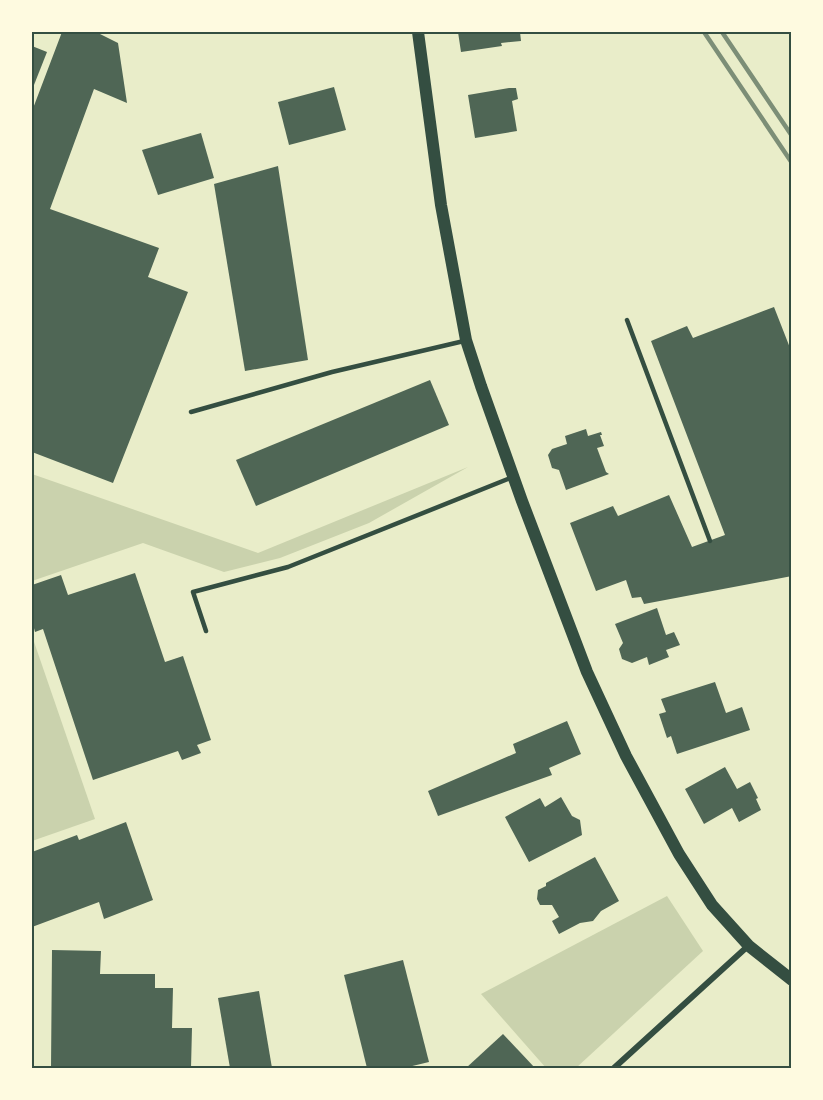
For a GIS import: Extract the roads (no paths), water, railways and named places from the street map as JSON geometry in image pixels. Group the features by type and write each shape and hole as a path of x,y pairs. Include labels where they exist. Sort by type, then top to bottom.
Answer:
{"main road":[{"path":"418,32 441,205 466,340 513,477 587,672 626,756 679,854 712,905 749,945 792,980"}],"street":[{"path":"614,1068 749,945"}],"lane":[{"path":"627,320 710,541"},
{"path":"191,412 332,372 466,340"},
{"path":"206,631 193,592 288,567 513,477"}],"railway":[{"path":"704,32 792,163"},
{"path":"722,32 792,136"}]}
